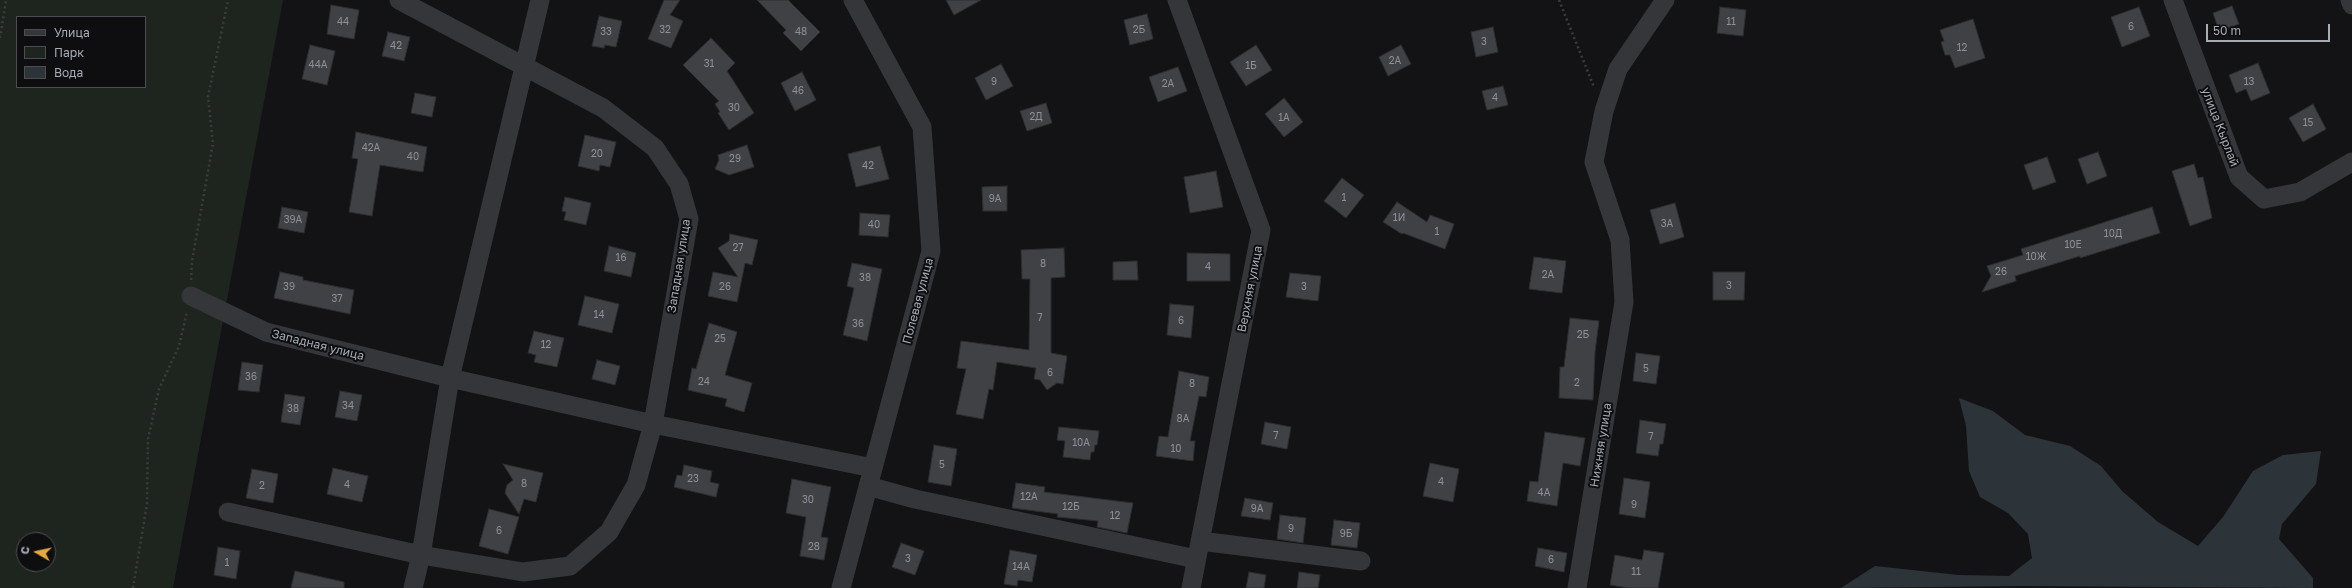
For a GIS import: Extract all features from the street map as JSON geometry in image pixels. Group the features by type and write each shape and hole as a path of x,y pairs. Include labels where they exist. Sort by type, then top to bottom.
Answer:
{"street":[{"name":"Западная улица","path":"228,512 421,555 523,572 570,566 609,532 636,485 653,424 689,220 679,184 655,148 603,108 399,0"},
{"path":"413,588 421,555 450,378 526,67 540,0"},
{"name":"Полевая улица","path":"841,588 931,251 922,127 853,0"},
{"name":"Верхняя улица","path":"1176,0 1261,230 1191,588"},
{"name":"Нижняя улица","path":"1577,588 1624,302 1620,240 1594,162 1604,111 1618,69 1665,0"},
{"name":"улица Кырлай","path":"2173,0 2239,177 2264,200 2300,192 2352,162"},
{"path":"2350,0 2352,6"},
{"name":"Западная улица","path":"191,296 266,332 450,378 653,424 870,477 915,499 1198,550 1360,562"}],"path":[{"path":"0,38 6,0"},
{"path":"133,588 147,504 148,439 159,389 179,346 191,296 192,261 213,142 208,97 228,0"},
{"path":"1559,0 1604,111"}],"green space":[{"path":"0,0 283,0 173,588 0,588"}],"water":[{"path":"1959,398 1993,411 2025,435 2070,446 2101,466 2122,491 2158,522 2198,546 2223,517 2253,471 2283,455 2321,451 2316,484 2282,524 2279,539 2313,578 2313,588 2023,586 1841,588 1875,566 1958,575 2009,576 2032,558 2028,534 2008,513 1980,497 1969,471 1966,426"}],"building":[{"path":"664,0 680,0 670,15 683,21 671,48 648,39"},
{"path":"757,0 788,0 820,32 801,51 783,33 786,30"},
{"path":"946,0 981,0 954,15"},
{"path":"331,5 359,10 354,39 327,34"},
{"path":"2232,6 2239,24 2219,31 2213,13"},
{"path":"1720,7 1746,10 1743,36 1717,33"},
{"path":"2139,7 2150,36 2122,47 2111,17"},
{"path":"1147,14 1153,39 1130,45 1124,20"},
{"path":"599,16 622,21 616,47 605,45 604,48 592,46"},
{"path":"1973,19 1985,58 1955,68 1950,55 1945,55 1941,42 1944,41 1940,30"},
{"path":"1493,27 1498,52 1476,57 1471,32"},
{"path":"388,32 410,37 404,61 382,56"},
{"path":"711,38 735,63 727,71 754,113 729,130 718,113 720,112 715,104 719,101 683,65"},
{"path":"310,45 335,51 327,85 302,79"},
{"path":"1256,45 1272,70 1246,86 1230,62"},
{"path":"1401,45 1411,64 1388,76 1379,57"},
{"path":"2258,63 2270,93 2251,101 2246,89 2236,93 2229,75"},
{"path":"1001,64 1013,86 986,100 975,78"},
{"path":"1178,67 1187,91 1158,102 1149,77"},
{"path":"802,72 816,100 795,111 781,83"},
{"path":"1503,86 1508,105 1487,110 1482,91"},
{"path":"415,93 436,97 432,117 411,113"},
{"path":"1284,98 1303,122 1284,137 1265,114"},
{"path":"1046,103 1052,123 1027,131 1020,111"},
{"path":"2313,104 2326,129 2303,142 2289,118"},
{"path":"356,132 427,147 423,172 380,165 372,216 349,212 358,159 352,158"},
{"path":"585,135 616,142 610,167 600,165 599,171 578,166"},
{"path":"747,145 754,167 729,175 715,169 719,160 718,155"},
{"path":"880,146 889,179 856,187 848,154"},
{"path":"2098,152 2107,176 2087,184 2078,159"},
{"path":"2047,157 2056,182 2033,190 2024,165"},
{"path":"2194,164 2198,178 2203,177 2212,218 2190,226 2172,171"},
{"path":"1216,171 1223,207 1190,213 1184,177"},
{"path":"1342,178 1364,195 1346,218 1324,201"},
{"path":"1007,186 1007,211 983,211 982,187"},
{"path":"565,197 591,203 586,225 564,220 566,212 562,211"},
{"path":"1397,202 1427,222 1430,215 1454,224 1445,249 1403,233 1402,234 1383,222"},
{"path":"1675,203 1684,237 1660,244 1650,210"},
{"path":"282,207 308,212 304,233 278,228"},
{"path":"2152,207 2160,233 2080,258 2080,256 2015,276 2016,281 1982,292 1991,276 1987,266 2023,255 2021,249"},
{"path":"860,213 890,215 888,237 859,235"},
{"path":"730,234 758,240 752,265 745,263 737,302 708,296 713,272 738,277 718,248 729,241"},
{"path":"609,246 636,253 631,277 604,271"},
{"path":"1064,248 1065,277 1051,278 1051,353 1067,356 1063,384 1057,383 1047,390 1040,380 1034,379 1036,368 997,362 993,390 989,389 983,419 956,414 966,369 957,368 961,341 1029,350 1030,279 1022,279 1021,250"},
{"path":"1187,253 1230,254 1230,281 1187,281"},
{"path":"1534,257 1566,261 1562,293 1529,289"},
{"path":"1137,261 1138,280 1113,280 1113,262"},
{"path":"852,263 882,269 867,341 843,335 854,288 847,286"},
{"path":"280,272 303,277 303,280 354,290 350,314 274,298"},
{"path":"1713,272 1745,272 1744,300 1713,300"},
{"path":"1290,273 1321,276 1318,301 1286,297"},
{"path":"585,296 619,304 612,333 578,325"},
{"path":"1170,304 1194,306 1191,338 1167,335"},
{"path":"1570,318 1599,321 1595,352 1593,400 1559,398 1560,367 1564,367"},
{"path":"709,323 737,332 725,375 752,383 744,412 725,406 727,399 688,390 692,368 696,369"},
{"path":"534,331 564,338 557,367 534,362 536,355 528,353"},
{"path":"1636,353 1660,356 1656,384 1633,381"},
{"path":"597,360 620,366 615,385 592,379"},
{"path":"242,362 263,365 259,392 238,390"},
{"path":"1179,371 1209,377 1206,397 1199,396 1190,441 1195,441 1193,461 1156,456 1159,436 1168,437"},
{"path":"340,391 362,395 357,421 335,417"},
{"path":"285,394 305,397 300,425 281,422"},
{"path":"1640,420 1666,424 1663,444 1660,444 1658,456 1636,453"},
{"path":"1265,422 1291,427 1287,449 1261,444"},
{"path":"1059,427 1099,431 1097,445 1095,445 1094,452 1091,452 1090,460 1063,457 1065,441 1057,440"},
{"path":"1545,432 1585,438 1580,466 1563,463 1557,506 1527,501 1530,481 1538,482"},
{"path":"934,445 957,449 951,486 928,482"},
{"path":"1430,463 1459,469 1453,502 1423,496"},
{"path":"503,464 543,473 536,502 524,499 519,514 505,493 507,485 513,480"},
{"path":"684,465 712,471 710,482 719,484 716,497 674,487 677,475 682,476"},
{"path":"333,468 368,476 362,502 327,494"},
{"path":"252,469 278,474 273,503 246,498"},
{"path":"1624,478 1650,482 1645,518 1619,514"},
{"path":"792,479 831,487 821,537 828,538 824,560 800,556 806,517 786,513"},
{"path":"1016,483 1045,487 1044,492 1133,503 1127,533 1097,527 1098,521 1057,517 1058,514 1012,508"},
{"path":"1245,498 1273,503 1270,520 1241,516"},
{"path":"489,509 519,517 508,554 479,546"},
{"path":"1280,515 1306,518 1303,543 1277,539"},
{"path":"1334,520 1360,523 1357,548 1331,545"},
{"path":"901,543 924,551 915,575 892,567"},
{"path":"218,547 240,551 236,579 214,575"},
{"path":"1538,548 1567,553 1564,572 1535,566"},
{"path":"1010,550 1037,555 1032,582 1018,580 1017,586 1004,584"},
{"path":"1644,550 1664,553 1658,588 1628,588 1610,585 1615,555 1642,560"},
{"path":"295,571 344,582 344,588 291,588"},
{"path":"1249,572 1266,575 1264,588 1246,588"},
{"path":"1299,572 1320,575 1318,588 1297,588"}]}
